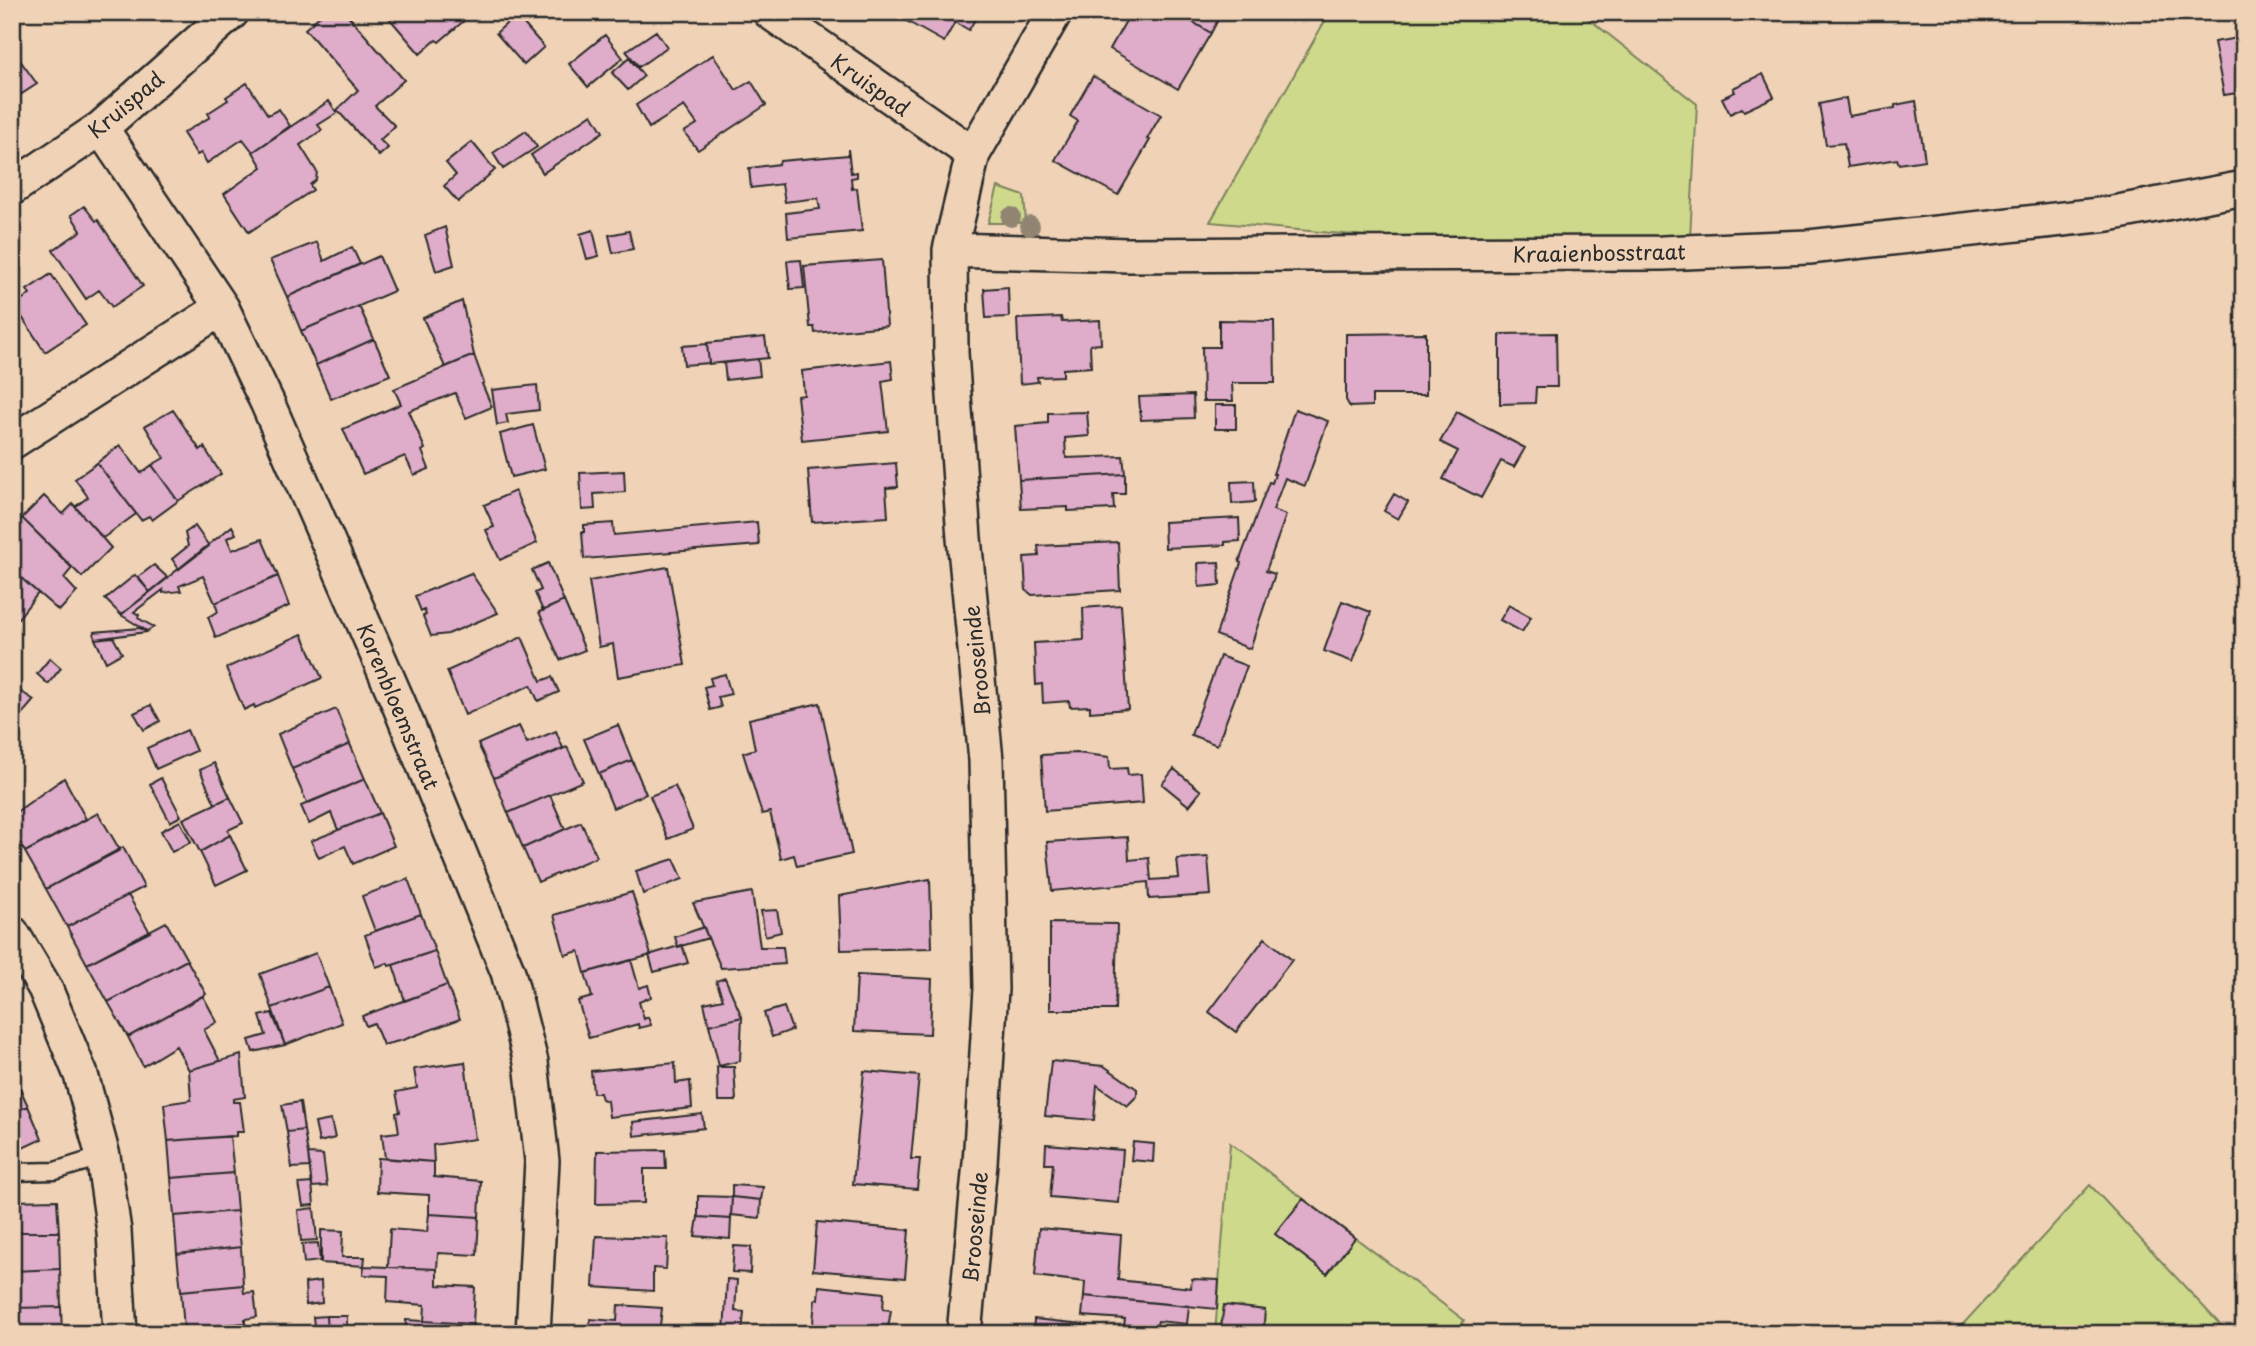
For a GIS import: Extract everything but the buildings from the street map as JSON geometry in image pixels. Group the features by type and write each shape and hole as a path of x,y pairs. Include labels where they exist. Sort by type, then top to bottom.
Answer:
{"street":[{"name":"Kruispad","path":"12,188 101,128 232,12"},
{"name":"Kruispad","path":"769,12 973,154"},
{"name":"Brooseinde","path":"964,1334 980,1163 991,976 986,760 964,538 951,353 950,250 973,154 1055,12"},
{"name":"Korenbloemstraat","path":"101,128 222,308 267,402 398,702 508,972 531,1062 542,1161 533,1334"},
{"name":"Kraaienbosstraat","path":"950,250 1129,255 1268,255 1662,253 1809,247 2108,214 2244,188"},
{"path":"12,442 222,308"},
{"path":"12,933 45,988 71,1050 81,1075 103,1156 114,1231 120,1334"}],"lane":[{"path":"12,1172 55,1171 103,1156"}],"green space":[{"path":"1330,12 1580,12 1697,104 1690,238 1443,243 1210,222"},
{"path":"998,187 1024,196 1026,223 988,223"},
{"path":"1230,1143 1464,1320 1457,1334 1215,1334"},
{"path":"2090,1185 2229,1334 1954,1334"}]}
